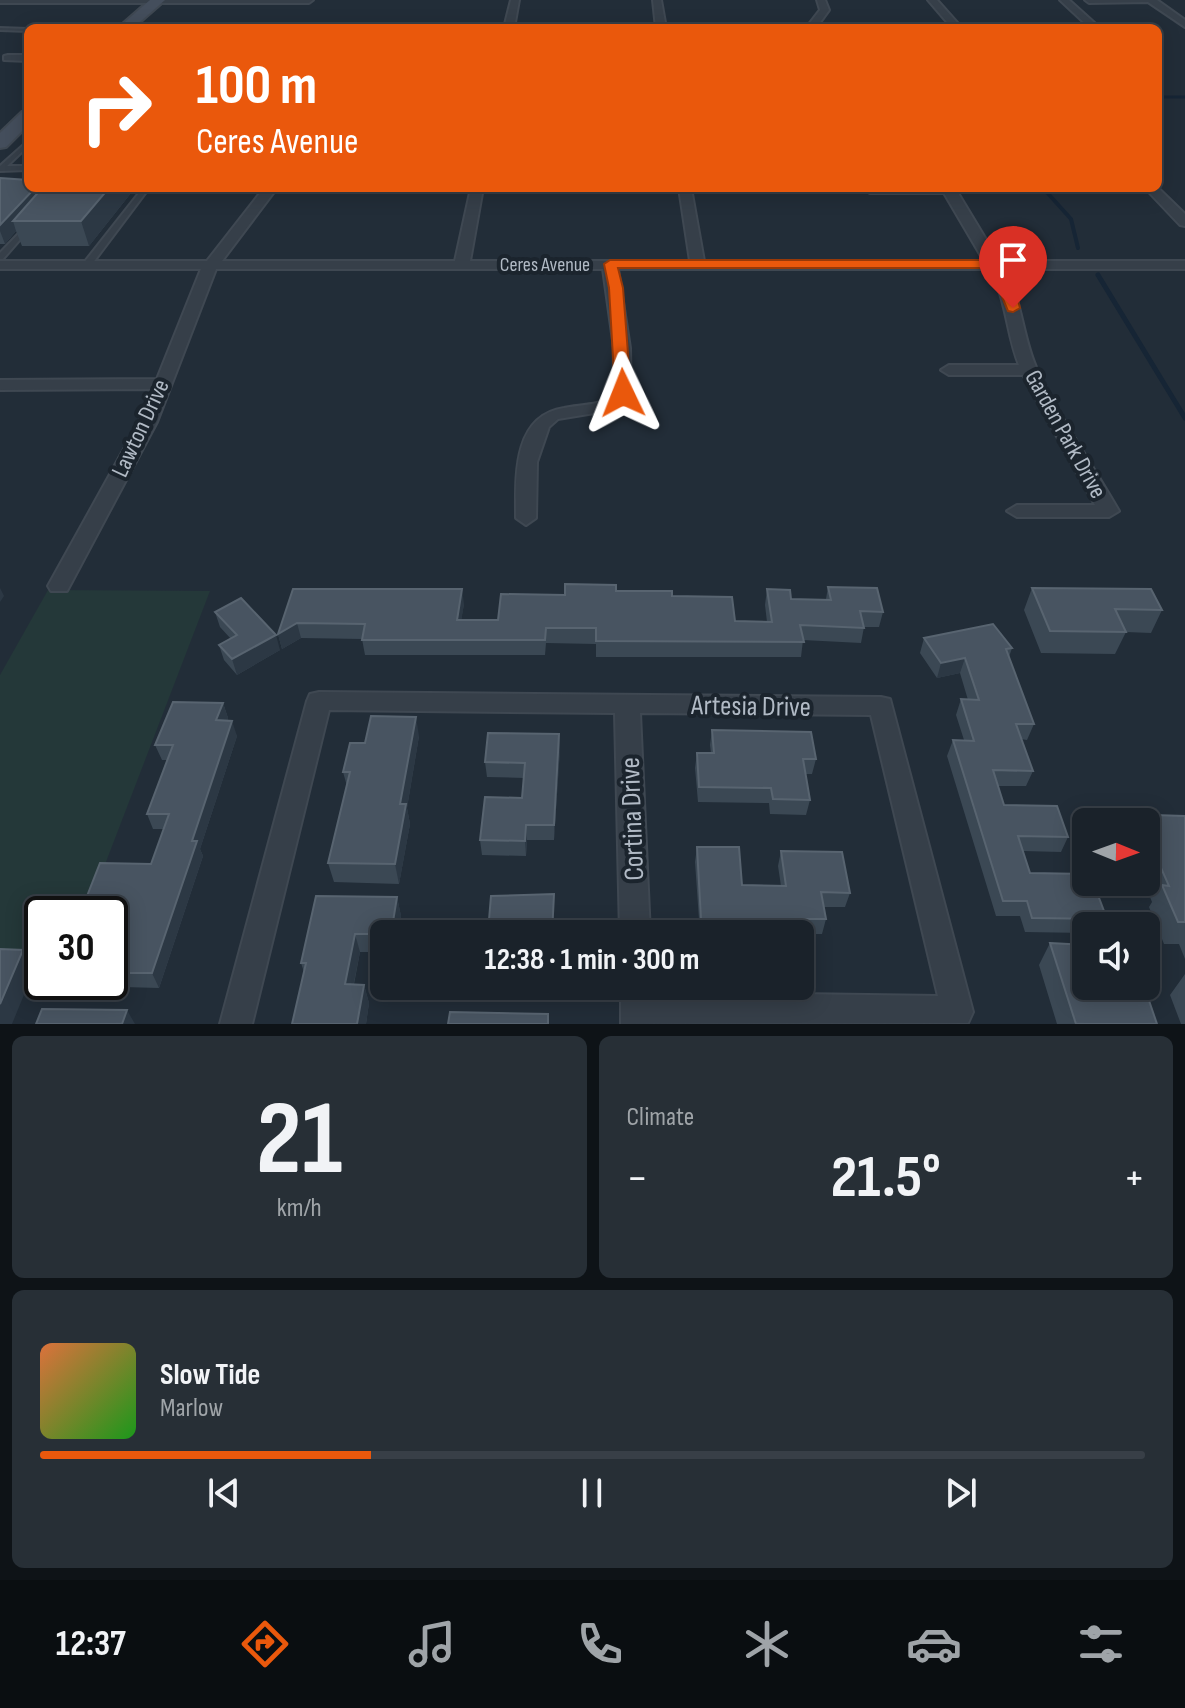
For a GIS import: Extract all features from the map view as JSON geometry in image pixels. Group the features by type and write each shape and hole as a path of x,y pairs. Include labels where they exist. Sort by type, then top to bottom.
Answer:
{"main road":[{"path":"130,24 158,0"}],"street":[{"path":"0,0 309,0"},
{"path":"510,24 515,0"},
{"path":"657,0 660,24"},
{"path":"814,24 825,10 821,0"},
{"path":"932,0 953,24"},
{"path":"1064,0 1091,24"},
{"path":"1089,0 1148,0 1185,24"},
{"path":"4,57 24,58"},
{"name":"Lawton Drive","path":"59,586 148,422 210,266 268,192"},
{"path":"462,264 476,192"},
{"path":"686,192 698,266"},
{"name":"Garden Park Drive","path":"951,192 1008,288 1016,338 1029,370 1109,511 1017,511"},
{"path":"1155,192 1185,222"},
{"path":"526,518 531,448 536,430 544,420 552,415 613,405 622,399 622,348 610,264"},
{"name":"Ceres Avenue","path":"0,265 1185,265"},
{"path":"949,370 1029,370"},
{"path":"0,385 161,384"},
{"name":"Artesia Drive","path":"236,1024 319,701 881,706 957,1012 637,1006"},
{"name":"Cortina Drive","path":"627,703 635,920"}],"lane":[{"path":"0,29 24,30"},
{"path":"0,169 24,147"},
{"path":"0,169 24,168"},
{"path":"86,266 143,192"},
{"path":"0,257 30,224"}],"green space":[{"path":"48,590 210,591 93,896 24,896 24,962 0,962 0,675"}],"building":[{"path":"0,178 24,180 24,192 31,192 0,225"},
{"path":"38,192 106,192 81,221 13,221"},
{"path":"565,584 616,585 616,591 672,591 672,596 732,597 735,621 772,622 767,589 790,590 791,599 831,600 828,587 877,588 883,612 860,611 864,628 800,625 804,642 596,641 596,628 546,628 545,640 362,640 365,624 297,623 278,634 293,589 462,589 457,620 498,620 501,594 565,595"},
{"path":"1032,588 1151,589 1162,610 1115,609 1126,632 1050,631"},
{"path":"241,598 276,635 232,659 219,645 237,635 215,612"},
{"path":"993,624 1012,648 1006,649 1034,724 1016,724 1033,771 993,770 1004,805 1057,806 1068,837 1018,836 1030,873 1072,874 1072,896 1098,896 1104,912 1072,912 1072,919 1032,918 1027,901 1003,901 953,740 974,741 961,699 979,700 965,658 941,663 924,638"},
{"path":"173,702 223,703 216,720 232,721 192,841 197,841 152,973 128,973 128,896 87,896 100,863 151,864 169,814 147,814 173,745 155,745"},
{"path":"371,716 416,717 400,804 406,804 395,864 328,863 350,772 343,772 350,743 365,743"},
{"path":"712,730 811,732 816,759 803,759 810,800 773,799 771,788 699,787 697,753 714,753"},
{"path":"488,733 559,734 554,825 526,825 525,841 480,840 485,797 522,798 525,763 485,762"},
{"path":"1160,815 1185,816 1185,922 1178,922 1162,885 1169,886 1160,866"},
{"path":"697,847 739,847 742,885 786,886 781,851 842,852 850,893 821,892 826,919 701,919"},
{"path":"554,894 553,920 489,920 491,896"},
{"path":"316,896 397,897 393,920 370,920 370,934 355,934 345,984 364,985 357,1024 292,1024 306,963 301,963"},
{"path":"1050,943 1072,944 1072,1000 1149,1000 1157,1024 1076,1024"},
{"path":"0,949 23,950 0,1004"},
{"path":"42,1009 127,1010 122,1024 36,1024"},
{"path":"450,1012 548,1014 548,1024 448,1024"}],"waterway":[{"path":"1162,97 1185,97"},
{"path":"1047,192 1071,219 1078,248"},
{"path":"1098,275 1185,418"}],"route":[{"path":"623,393 616,288 610,264 995,264 1008,288 1013,308"}]}
